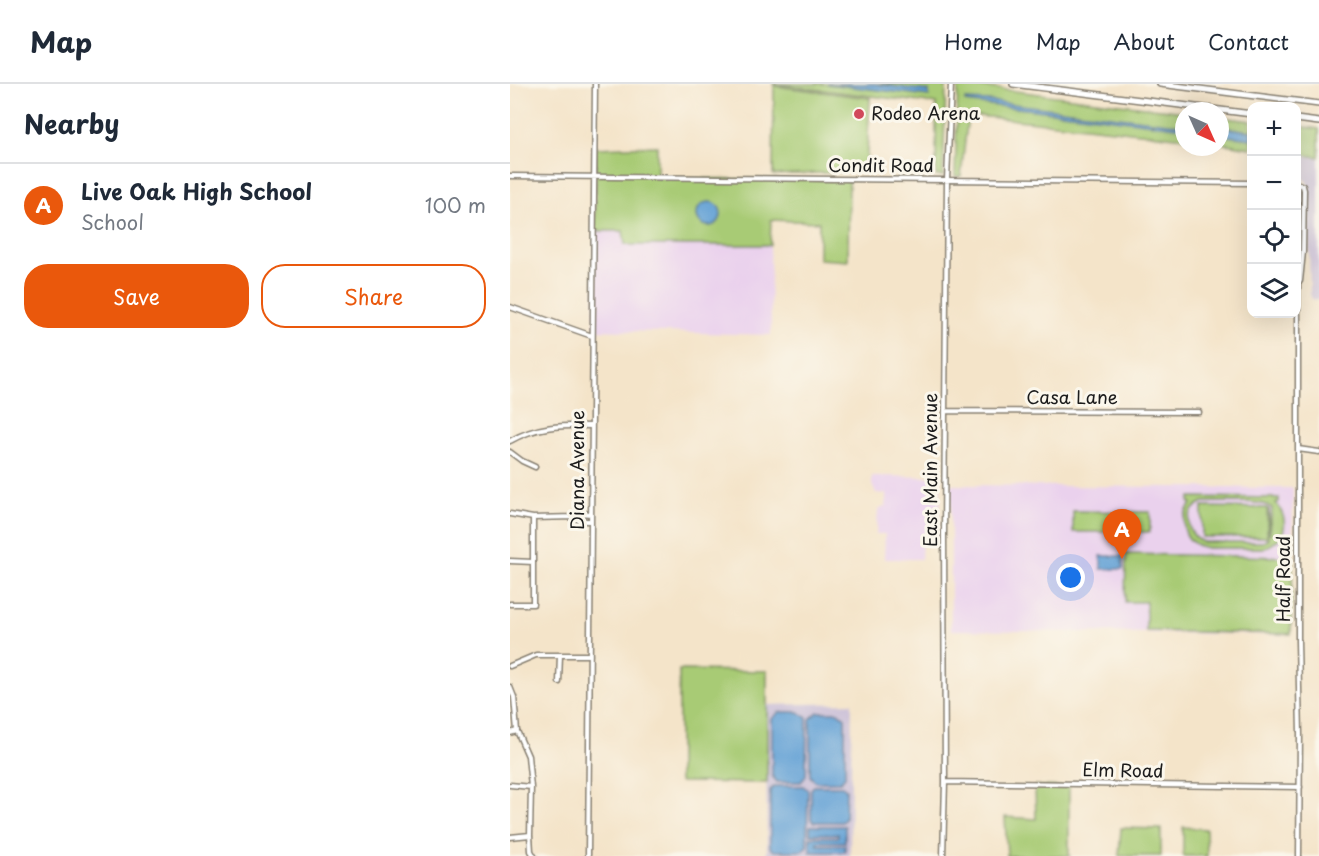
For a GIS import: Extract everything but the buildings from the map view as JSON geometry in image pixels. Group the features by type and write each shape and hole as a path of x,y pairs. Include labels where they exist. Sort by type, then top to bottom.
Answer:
{"highway":[{"path":"1013,84 1247,113"},
{"path":"1160,84 1319,104"},
{"path":"1301,120 1319,122"}],"street":[{"name":"Diana Avenue","path":"588,856 595,84"},
{"name":"East Main Avenue","path":"943,856 947,180 951,86"},
{"name":"Condit Road","path":"510,176 1247,183"},
{"name":"Half Road","path":"1297,264 1298,210"},
{"path":"510,307 592,336"},
{"name":"Half Road","path":"1297,318 1299,856"},
{"name":"Casa Lane","path":"945,411 1199,412"},
{"path":"510,441 544,428 591,426"},
{"path":"1298,449 1319,452"},
{"path":"510,452 535,467"},
{"path":"574,517 579,513 591,514"},
{"path":"510,514 533,518 574,517 580,521 591,521"},
{"path":"510,604 533,604 533,518"},
{"path":"510,561 533,562"},
{"path":"510,666 536,655 590,655"},
{"path":"559,682 560,655"},
{"path":"510,687 514,697 518,731 528,756 531,787 530,835 531,851 534,856"},
{"path":"510,733 518,731"},
{"name":"Elm Road","path":"945,782 1300,787"},
{"path":"510,785 531,787"},
{"path":"510,837 530,835"}],"shaded area":[{"path":"1302,156 1319,158 1319,300 1312,299 1310,294 1308,187 1303,178"},
{"path":"595,231 623,231 625,245 770,245 771,335 594,330"},
{"path":"872,476 941,477 939,539 922,539 921,559 884,559 885,534 876,534 878,510 886,506 887,494 876,493 872,485"},
{"path":"951,485 1293,488 1291,635 951,630"},
{"path":"852,703 850,856 767,856 766,705"}],"green space":[{"path":"772,84 946,84 943,176 936,176 936,104"},
{"path":"958,84 1175,111 1175,137 968,115 961,176 955,176"},
{"path":"774,86 870,98 866,171 773,175"},
{"path":"1229,118 1247,120 1247,147 1229,144"},
{"path":"1301,127 1319,129 1319,157 1301,155"},
{"path":"657,146 657,178 849,180 848,261 819,259 819,222 771,220 770,245 625,245 623,231 595,231 596,148"},
{"path":"1190,497 1279,498 1279,502 1276,503 1283,516 1284,529 1278,540 1264,548 1199,546 1192,542 1185,531 1185,517 1192,503 1189,502","holes":["1204,502 1250,502 1267,505 1272,508 1270,534 1269,508 1268,539 1270,539 1263,542 1203,542 1192,533 1189,522 1193,510"]},
{"path":"1202,507 1267,508 1267,537 1202,537"},
{"path":"1073,511 1150,512 1150,532 1073,532"},
{"path":"1126,554 1293,557 1291,634 1146,631 1146,602 1125,602"},
{"path":"679,670 767,671 767,783 679,782"},
{"path":"1035,786 1069,787 1069,856 1007,856 1005,817 1036,819"},
{"path":"1183,827 1206,829 1207,856 1183,856"},
{"path":"1121,828 1161,829 1161,856 1119,856"}],"water":[{"path":"827,84 874,84 929,91 929,96"},
{"path":"965,100 988,101 1175,124 1175,127 1097,117 965,102"},
{"path":"1229,128 1247,130 1247,138 1229,136"},
{"path":"709,202 714,203 720,209 720,219 714,225 709,226 704,225 698,219 697,214 698,209 704,203"},
{"path":"1101,556 1123,556 1123,569 1101,569"},
{"path":"779,712 799,712 807,718 806,776 801,782 777,782 772,776 772,719"},
{"path":"818,712 838,712 845,718 845,777 840,782 816,782 810,776 810,719"},
{"path":"775,786 803,786 808,790 807,846 802,851 774,851 770,847 770,790"},
{"path":"814,786 842,786 846,789 845,819 842,822 813,822 811,819 811,789"},
{"path":"810,826 845,826 845,842 817,842 818,845 845,845 845,852 810,852 810,837 838,837 838,834 810,834"}],"place":[{"name":"Rodeo Arena","path":"859,114"},
{"name":"Live Oak High School","path":"1122,559"}]}
